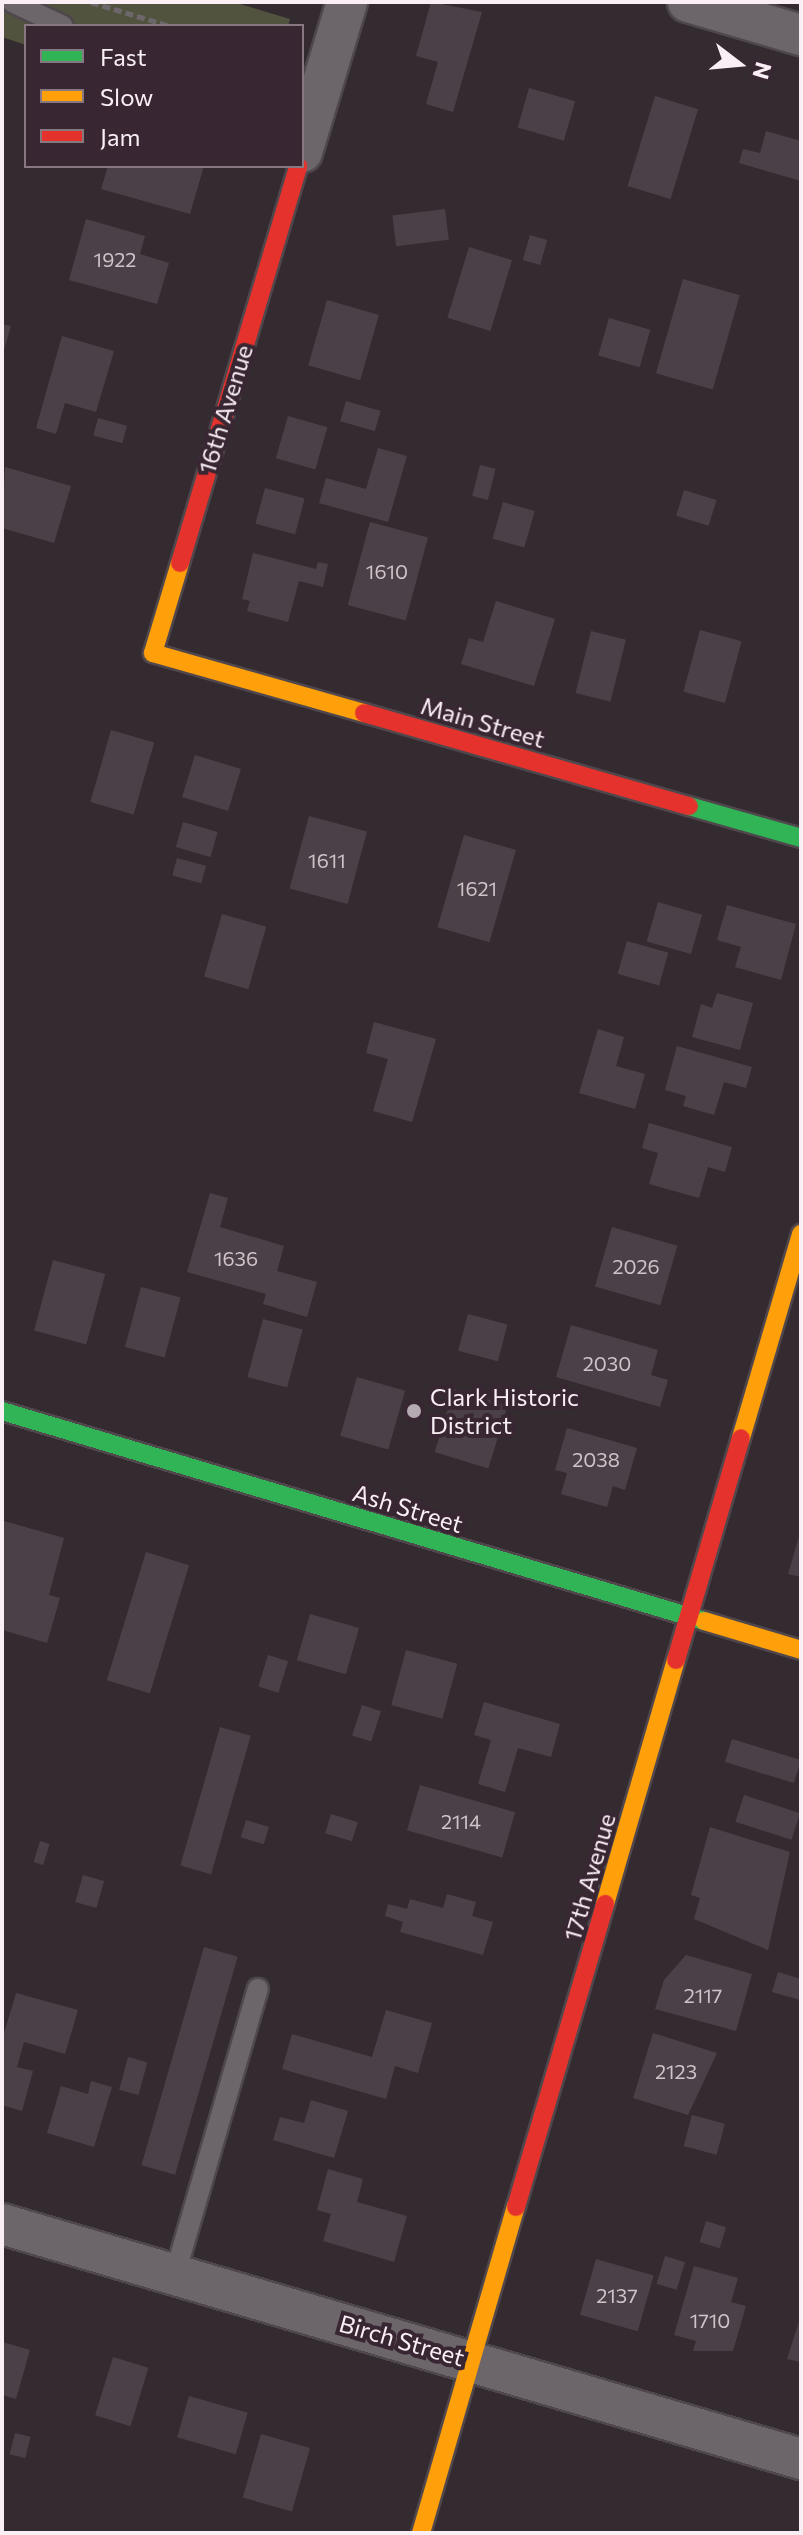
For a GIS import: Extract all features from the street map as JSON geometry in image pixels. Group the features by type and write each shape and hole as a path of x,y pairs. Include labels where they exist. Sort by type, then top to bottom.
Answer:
{"street":[{"path":"304,138 310,98 347,2"},
{"path":"688,2 801,35"},
{"name":"16th Avenue","path":"153,653 297,168"},
{"name":"Main Street","path":"153,653 801,838"},
{"name":"17th Avenue","path":"421,2533 801,1234"},
{"name":"Ash Street","path":"2,1411 801,1650"},
{"name":"Birch Street","path":"2,2224 801,2459"}],"lane":[{"path":"12,2 59,24"},
{"path":"175,2274 258,1989"}],"path":[{"path":"91,2 163,24"}],"green space":[{"path":"2,2 233,2 290,19 289,24 24,24 24,44 2,37"}],"building":[{"path":"431,2 482,12 453,112 426,104 438,62 416,56"},
{"path":"529,88 575,101 564,141 518,127"},
{"path":"655,96 698,109 671,199 628,186"},
{"path":"766,131 801,141 801,181 739,163 743,149 760,153"},
{"path":"107,168 203,168 190,214 101,189"},
{"path":"445,209 449,240 396,246 392,215"},
{"path":"86,219 145,236 140,254 169,263 157,304 69,280"},
{"path":"530,235 547,240 540,265 523,260"},
{"path":"469,247 512,260 490,331 447,318"},
{"path":"683,279 740,295 713,389 656,373"},
{"path":"327,300 379,315 360,380 308,365"},
{"path":"609,318 650,330 640,367 598,355"},
{"path":"2,324 11,326 3,353 2,352"},
{"path":"62,336 114,351 96,412 65,403 56,434 36,428"},
{"path":"346,401 381,411 375,431 340,421"},
{"path":"288,416 327,427 315,470 276,458"},
{"path":"98,418 127,426 122,443 93,435"},
{"path":"378,448 407,456 388,522 319,503 326,478 366,489"},
{"path":"480,465 496,469 488,500 472,496"},
{"path":"5,467 71,486 54,543 2,528"},
{"path":"265,488 305,499 295,534 255,524"},
{"path":"684,490 717,500 709,526 676,516"},
{"path":"503,502 535,511 524,548 493,539"},
{"path":"370,522 428,538 406,621 348,605"},
{"path":"253,553 316,569 318,562 328,564 323,587 299,581 288,622 247,611 250,601 242,599"},
{"path":"496,601 555,619 534,686 461,664 469,638 483,642"},
{"path":"700,630 742,641 725,703 683,692"},
{"path":"591,631 626,640 610,702 576,693"},
{"path":"111,730 154,742 134,814 90,802"},
{"path":"195,755 241,769 228,811 182,797"},
{"path":"309,816 367,832 348,904 290,888"},
{"path":"183,822 218,832 210,857 176,847"},
{"path":"464,835 516,850 489,942 438,927"},
{"path":"177,858 206,866 201,883 172,875"},
{"path":"658,902 702,915 691,954 647,941"},
{"path":"727,905 796,924 781,980 735,967 741,947 717,940"},
{"path":"222,914 266,927 248,989 204,976"},
{"path":"627,941 668,953 659,986 618,974"},
{"path":"717,993 753,1003 740,1050 692,1037 701,1004 712,1008"},
{"path":"374,1022 436,1039 412,1122 373,1111 388,1059 366,1053"},
{"path":"598,1029 624,1037 616,1066 645,1074 635,1109 579,1093"},
{"path":"677,1046 752,1067 746,1088 724,1082 714,1115 683,1106 686,1096 665,1090"},
{"path":"649,1123 732,1147 725,1172 708,1167 699,1198 649,1184 658,1153 642,1148"},
{"path":"210,1193 228,1198 220,1227 284,1246 277,1271 317,1282 307,1317 263,1304 266,1294 187,1272"},
{"path":"612,1227 677,1246 660,1305 595,1287"},
{"path":"53,1260 105,1274 86,1344 34,1331"},
{"path":"141,1287 181,1298 165,1357 125,1347"},
{"path":"468,1314 508,1325 498,1361 458,1351"},
{"path":"263,1319 303,1330 287,1388 247,1377"},
{"path":"571,1325 658,1350 651,1375 668,1380 660,1407 556,1377"},
{"path":"357,1377 405,1391 388,1449 340,1436"},
{"path":"454,1389 508,1405 488,1468 435,1452"},
{"path":"567,1428 637,1448 625,1490 613,1486 607,1507 561,1494 567,1473 555,1470"},
{"path":"4,1521 64,1538 49,1595 60,1598 47,1643 2,1630"},
{"path":"801,1533 801,1577 788,1574"},
{"path":"146,1552 189,1565 150,1693 107,1680"},
{"path":"310,1614 359,1628 346,1674 297,1660"},
{"path":"406,1650 457,1664 442,1719 391,1705"},
{"path":"268,1655 288,1661 278,1693 258,1687"},
{"path":"484,1702 560,1724 551,1757 518,1748 505,1792 478,1784 491,1740 474,1735"},
{"path":"362,1705 381,1711 371,1742 352,1735"},
{"path":"220,1727 251,1736 211,1874 180,1865"},
{"path":"732,1739 801,1760 794,1783 725,1762"},
{"path":"420,1785 515,1812 502,1857 407,1830"},
{"path":"744,1795 800,1813 791,1840 735,1822"},
{"path":"331,1814 358,1822 352,1841 325,1833"},
{"path":"246,1820 269,1827 264,1844 241,1837"},
{"path":"710,1827 790,1852 768,1950 694,1919 700,1898 691,1895"},
{"path":"40,1841 50,1844 43,1865 34,1862"},
{"path":"83,1875 104,1881 96,1908 75,1902"},
{"path":"447,1894 476,1902 472,1916 493,1922 483,1955 400,1932 403,1922 385,1916 388,1904 407,1909 410,1899 443,1908"},
{"path":"204,1947 238,1957 175,2175 141,2165"},
{"path":"686,1955 752,1974 736,2031 655,2009 664,1980"},
{"path":"778,1972 801,1979 800,2000 772,1992"},
{"path":"16,1993 78,2010 65,2054 24,2042 17,2067 33,2071 22,2111 2,2105 2,2040"},
{"path":"386,2010 432,2023 418,2073 395,2066 386,2099 282,2069 292,2034 372,2057"},
{"path":"653,2033 717,2053 688,2115 633,2098"},
{"path":"128,2057 147,2062 139,2095 119,2090"},
{"path":"91,2081 112,2087 94,2147 47,2133 61,2086 88,2094"},
{"path":"311,2100 348,2111 334,2158 273,2140 280,2117 304,2123"},
{"path":"692,2115 725,2124 717,2155 684,2146"},
{"path":"328,2169 363,2179 357,2202 407,2216 394,2262 323,2241 331,2214 317,2210"},
{"path":"706,2221 726,2227 720,2248 700,2242"},
{"path":"665,2256 685,2262 677,2290 657,2284"},
{"path":"596,2259 654,2276 638,2331 580,2315"},
{"path":"694,2266 738,2278 731,2302 746,2306 733,2351 693,2351 696,2341 674,2335"},
{"path":"801,2315 801,2362 787,2359"},
{"path":"2,2342 30,2350 16,2399 2,2395"},
{"path":"113,2357 148,2368 131,2426 95,2415"},
{"path":"189,2396 248,2413 236,2454 177,2437"},
{"path":"15,2433 31,2437 25,2458 10,2454"},
{"path":"261,2434 310,2448 292,2512 243,2497"}],"traffic: fast":[{"path":"689,806 801,838"},
{"path":"2,1411 704,1621"}],"traffic: slow":[{"path":"180,563 153,653 364,713"},
{"path":"741,1438 801,1234"},
{"path":"704,1621 801,1650"},
{"path":"605,1904 676,1660"},
{"path":"421,2533 516,2207"}],"traffic: jam":[{"path":"180,563 297,168"},
{"path":"364,713 689,806"},
{"path":"676,1660 741,1438"},
{"path":"516,2207 605,1904"}],"place":[{"name":"Clark Historic District","path":"414,1411"}]}
